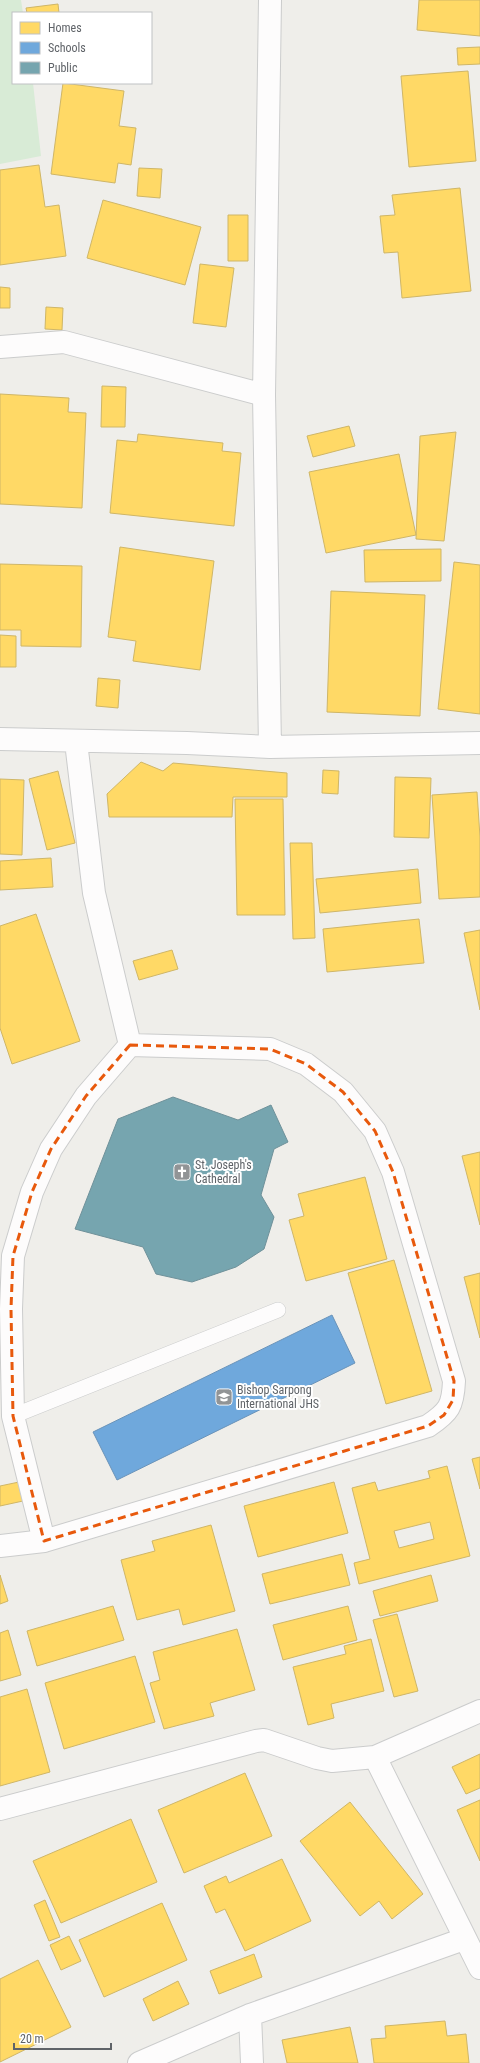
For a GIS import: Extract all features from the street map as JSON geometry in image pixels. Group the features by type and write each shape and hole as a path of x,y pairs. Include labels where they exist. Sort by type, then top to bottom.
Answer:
{"street":[{"path":"270,0 264,395 270,747"},
{"path":"0,347 64,342 264,395"},
{"path":"0,739 76,742 187,743 270,747 480,743"},
{"path":"76,742 94,893 130,1045"},
{"path":"44,1541 13,1416 11,1309 13,1256 32,1192 51,1149 86,1096 130,1045"},
{"path":"0,1546 44,1541 428,1426 444,1415 453,1400 454,1381 393,1172 375,1131 343,1092 306,1064 270,1049 130,1045"},
{"path":"0,1809 256,1741 264,1740 317,1758 332,1761 375,1757 480,1711"},
{"path":"375,1757 464,1939 480,1968"},
{"path":"139,2063 250,2014 464,1939"},
{"path":"250,2014 252,2063"}],"lane":[{"path":"13,1416 278,1310"}],"highlighted area":[{"path":"130,1045 270,1049 306,1064 343,1092 375,1131 393,1172 454,1381 453,1400 444,1415 428,1426 44,1541 13,1416 11,1309 13,1256 32,1192 51,1149 86,1096"}],"green space":[{"path":"0,0 21,0 23,12 12,12 12,84 33,84 41,156 0,164"}],"building: Homes":[{"path":"419,0 480,0 480,36 417,30"},
{"path":"58,4 59,12 27,12 26,8"},
{"path":"480,47 480,64 458,65 457,48"},
{"path":"468,71 476,161 409,167 401,76"},
{"path":"63,84 124,91 119,126 136,128 131,165 118,163 115,183 51,174"},
{"path":"39,165 45,207 59,205 66,256 0,265 0,170"},
{"path":"139,168 162,169 160,198 137,196"},
{"path":"460,188 471,291 402,298 398,252 384,253 380,216 395,215 392,195"},
{"path":"103,200 201,227 185,285 87,258"},
{"path":"228,215 248,215 248,261 228,261"},
{"path":"200,264 234,268 226,327 193,323"},
{"path":"0,287 10,288 10,308 0,308"},
{"path":"46,307 63,308 62,330 45,329"},
{"path":"102,386 126,387 125,427 101,427"},
{"path":"0,394 69,398 68,412 86,413 82,508 0,504"},
{"path":"349,426 355,446 313,457 307,436"},
{"path":"456,432 444,541 416,539 420,436"},
{"path":"138,434 223,443 222,451 241,453 234,526 110,513 117,440 137,442"},
{"path":"399,454 416,535 326,553 309,472"},
{"path":"120,547 214,561 200,670 133,661 136,641 108,637"},
{"path":"441,549 441,581 365,582 364,550"},
{"path":"454,562 480,565 480,714 438,709"},
{"path":"0,564 82,566 81,647 21,646 21,630 0,630"},
{"path":"331,591 425,595 420,716 327,712"},
{"path":"0,635 16,636 16,667 0,667"},
{"path":"98,678 120,680 118,708 96,706"},
{"path":"141,762 163,771 173,763 287,773 287,797 233,797 232,817 109,817 107,794"},
{"path":"323,770 339,771 338,794 322,793"},
{"path":"58,771 75,843 47,850 29,779"},
{"path":"395,777 431,778 429,838 394,837"},
{"path":"0,779 24,780 22,855 0,854"},
{"path":"477,792 480,837 480,897 439,899 432,795"},
{"path":"235,799 283,799 285,915 237,915"},
{"path":"290,843 312,843 315,938 293,939"},
{"path":"51,858 53,887 0,890 0,861"},
{"path":"418,869 421,903 320,913 316,879"},
{"path":"36,914 80,1041 12,1064 0,1028 0,926"},
{"path":"419,919 424,963 327,972 323,929"},
{"path":"480,930 480,1010 464,933"},
{"path":"172,950 178,969 139,980 133,961"},
{"path":"480,1152 480,1225 462,1156"},
{"path":"365,1177 387,1259 306,1281 289,1220 304,1216 298,1194"},
{"path":"394,1260 432,1391 386,1404 348,1273"},
{"path":"480,1273 480,1338 464,1277"},
{"path":"480,1457 480,1489 472,1459"},
{"path":"447,1466 470,1556 359,1584 354,1563 370,1559 352,1488 375,1482 378,1491 430,1478 428,1471","holes":["430,1522 434,1539 399,1548 394,1531"]},
{"path":"19,1482 23,1501 0,1506 0,1486"},
{"path":"334,1482 348,1533 258,1557 244,1506"},
{"path":"211,1525 235,1611 183,1625 179,1609 137,1620 121,1560 155,1551 152,1541"},
{"path":"342,1554 350,1585 270,1604 262,1574"},
{"path":"0,1575 8,1601 0,1604"},
{"path":"431,1575 438,1601 380,1616 373,1591"},
{"path":"113,1606 124,1640 37,1666 27,1631"},
{"path":"348,1606 357,1640 283,1660 273,1625"},
{"path":"397,1614 418,1691 394,1697 373,1620"},
{"path":"237,1629 255,1690 210,1703 214,1716 164,1729 150,1683 160,1680 153,1652"},
{"path":"8,1630 21,1675 0,1681 0,1633"},
{"path":"371,1639 384,1691 331,1704 334,1718 308,1725 293,1667 346,1654 344,1646"},
{"path":"135,1656 155,1722 64,1749 45,1683"},
{"path":"27,1689 50,1772 0,1786 0,1697"},
{"path":"480,1754 480,1788 466,1794 452,1767"},
{"path":"245,1773 272,1836 184,1873 158,1810"},
{"path":"480,1800 480,1861 457,1810"},
{"path":"350,1802 423,1894 392,1919 379,1901 360,1916 300,1841"},
{"path":"131,1819 157,1882 61,1923 33,1861"},
{"path":"282,1859 311,1921 245,1951 225,1909 216,1913 204,1886 226,1876 229,1883"},
{"path":"45,1900 60,1937 49,1941 34,1905"},
{"path":"162,1903 187,1960 104,1997 79,1940"},
{"path":"69,1936 81,1961 61,1970 50,1945"},
{"path":"254,1954 262,1977 219,1994 210,1971"},
{"path":"38,1960 71,2027 0,2062 0,1979"},
{"path":"178,1981 189,2004 153,2021 143,1999"},
{"path":"445,2021 447,2036 466,2034 469,2063 374,2063 371,2039 386,2038 385,2026"},
{"path":"350,2027 358,2063 287,2063 282,2040"}],"building: Schools":[{"name":"Bishop Sarpong International JHS","path":"332,1315 355,1363 117,1480 93,1432"}],"building: Public":[{"name":"St. Joseph's Cathedral","path":"173,1097 238,1120 271,1105 288,1142 274,1149 261,1195 274,1217 264,1249 236,1267 192,1282 156,1274 143,1247 75,1229 118,1119"}],"place":[{"name":"St. Joseph's Cathedral","path":"182,1172"},
{"name":"Bishop Sarpong International JHS","path":"224,1397"}]}
